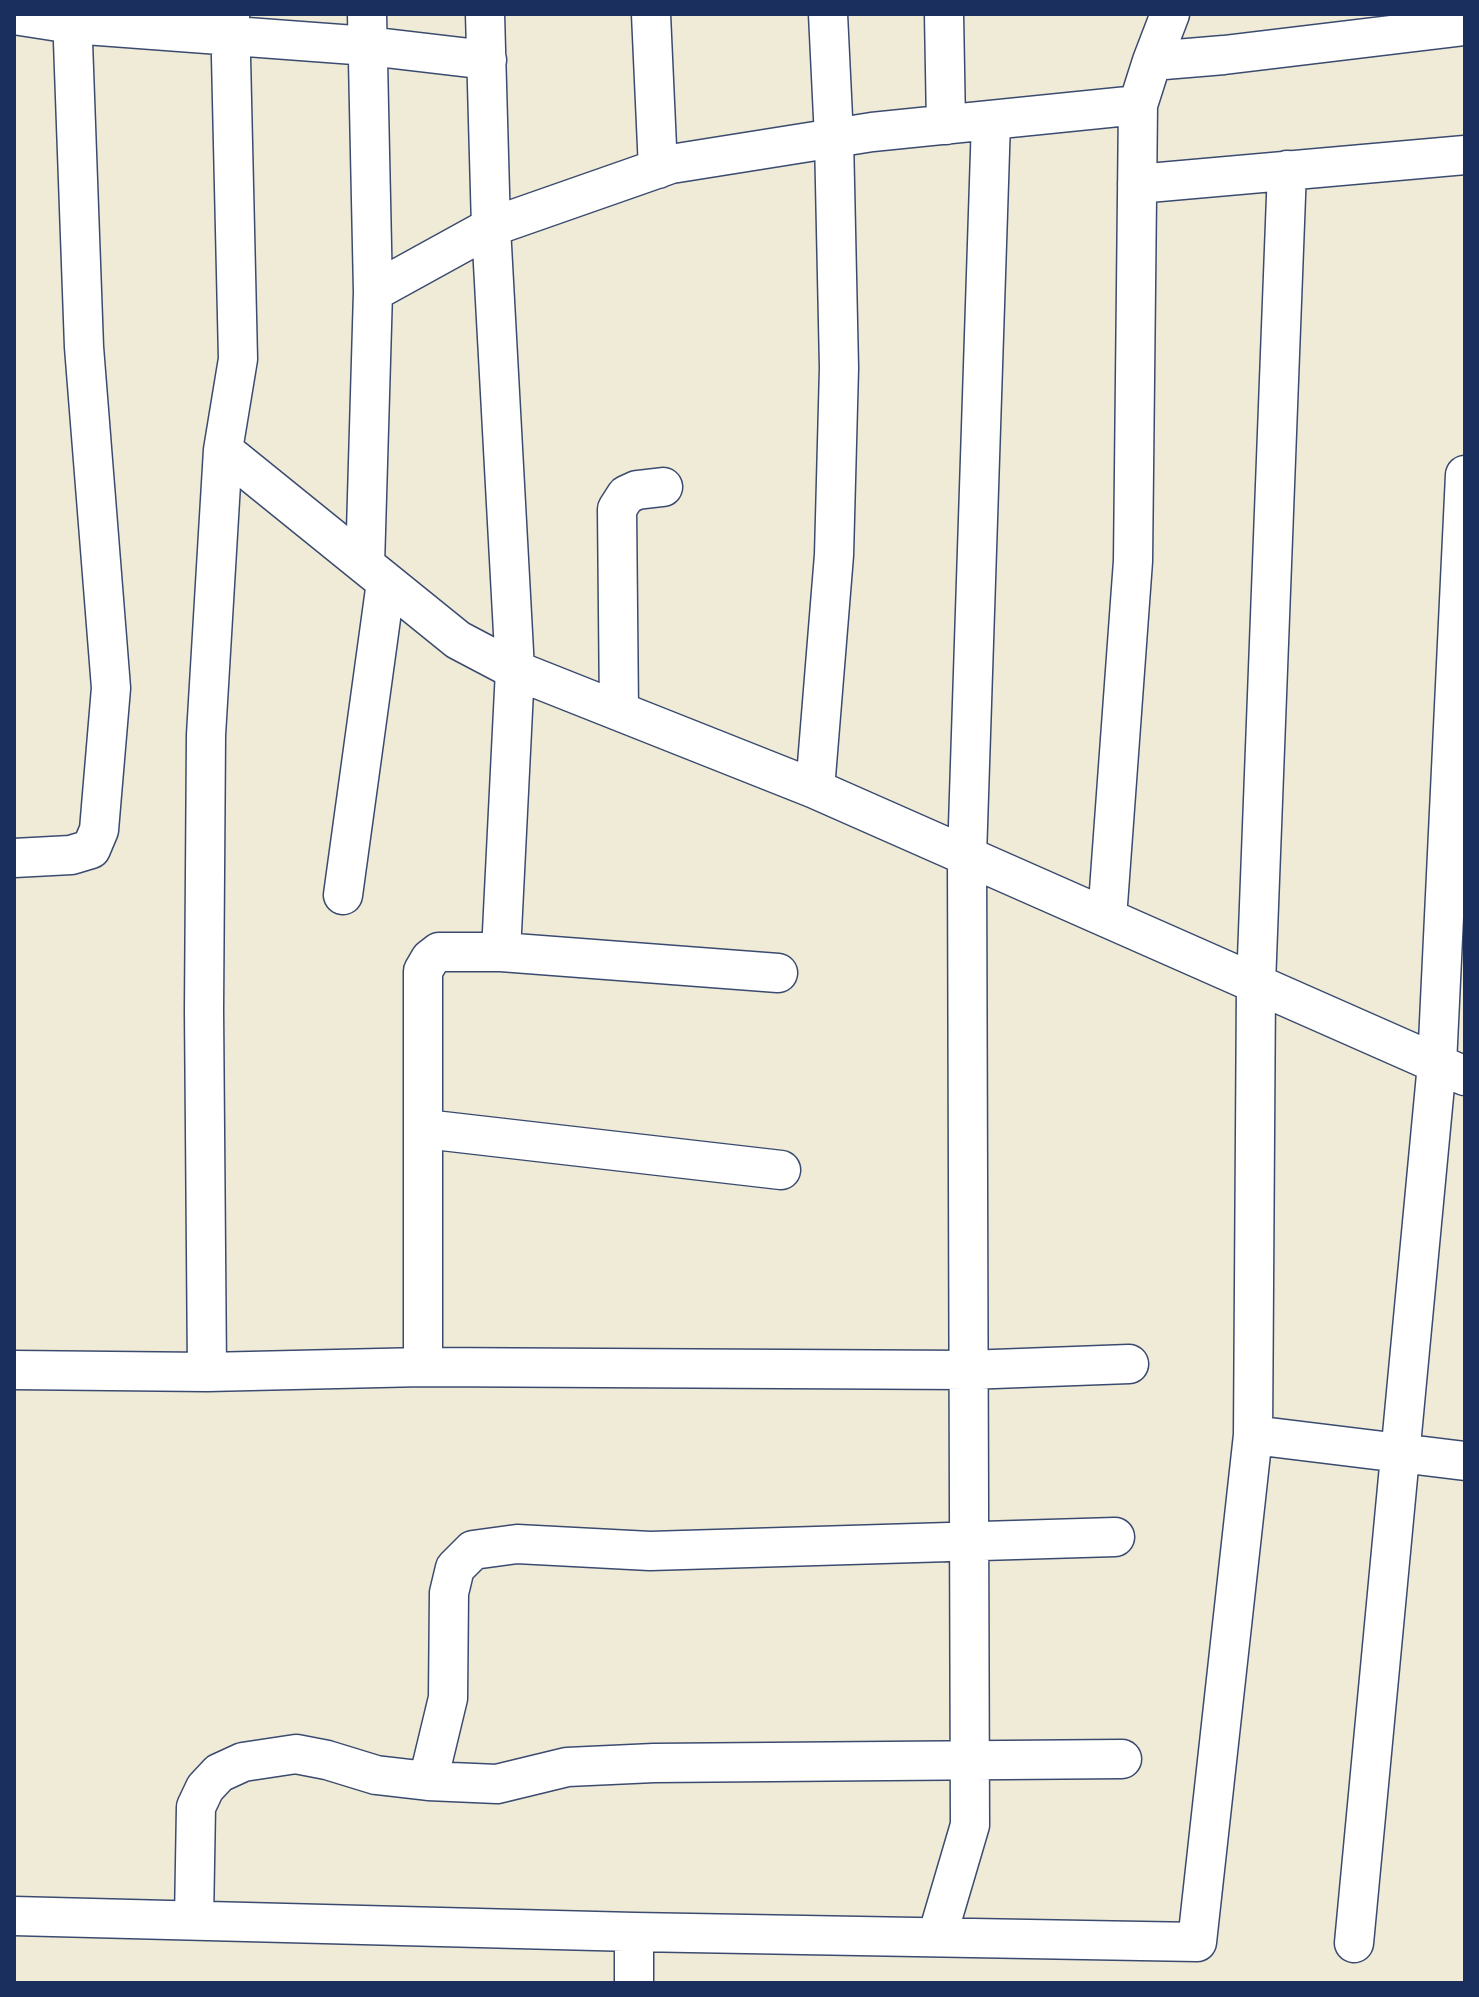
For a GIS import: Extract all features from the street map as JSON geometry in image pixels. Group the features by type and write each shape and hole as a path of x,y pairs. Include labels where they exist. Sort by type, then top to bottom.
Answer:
{"street":[{"path":"485,14 491,227 515,670 501,952"},
{"path":"651,14 658,169"},
{"path":"815,789 834,555 839,368 828,14"},
{"path":"944,14 946,125"},
{"path":"1107,918 1133,561 1138,105 1170,14"},
{"path":"14,15 368,30 487,60"},
{"path":"14,858 71,855 91,849 99,830 111,688 84,347 72,19"},
{"path":"207,1372 205,788 223,450 238,359 231,26"},
{"path":"1152,61 1465,26"},
{"path":"343,895 375,574 368,30"},
{"path":"373,292 491,227 671,164 834,138 1138,105"},
{"path":"937,1937 970,1825 967,856 991,121"},
{"path":"1137,184 1465,155"},
{"path":"14,1916 1197,1942 1253,1435 1256,984 1287,170"},
{"path":"223,450 458,640 515,670 815,789 1451,1070"},
{"path":"1354,1943 1401,1453 1451,1070 1465,475"},
{"path":"619,711 617,509 626,495 637,490 663,487"},
{"path":"423,1367 423,971 430,959 439,952 501,952 778,973"},
{"path":"425,1129 781,1170"},
{"path":"14,1370 207,1372 423,1367 967,1370 1129,1364"},
{"path":"1253,1435 1465,1461"},
{"path":"428,1781 448,1698 449,1593 455,1568 473,1550 517,1544 650,1551 1115,1537"},
{"path":"194,1920 196,1807 205,1788 219,1773 243,1762 296,1754 376,1775 497,1784 567,1767 654,1763 1122,1759"},
{"path":"634,1932 634,1983"}]}
